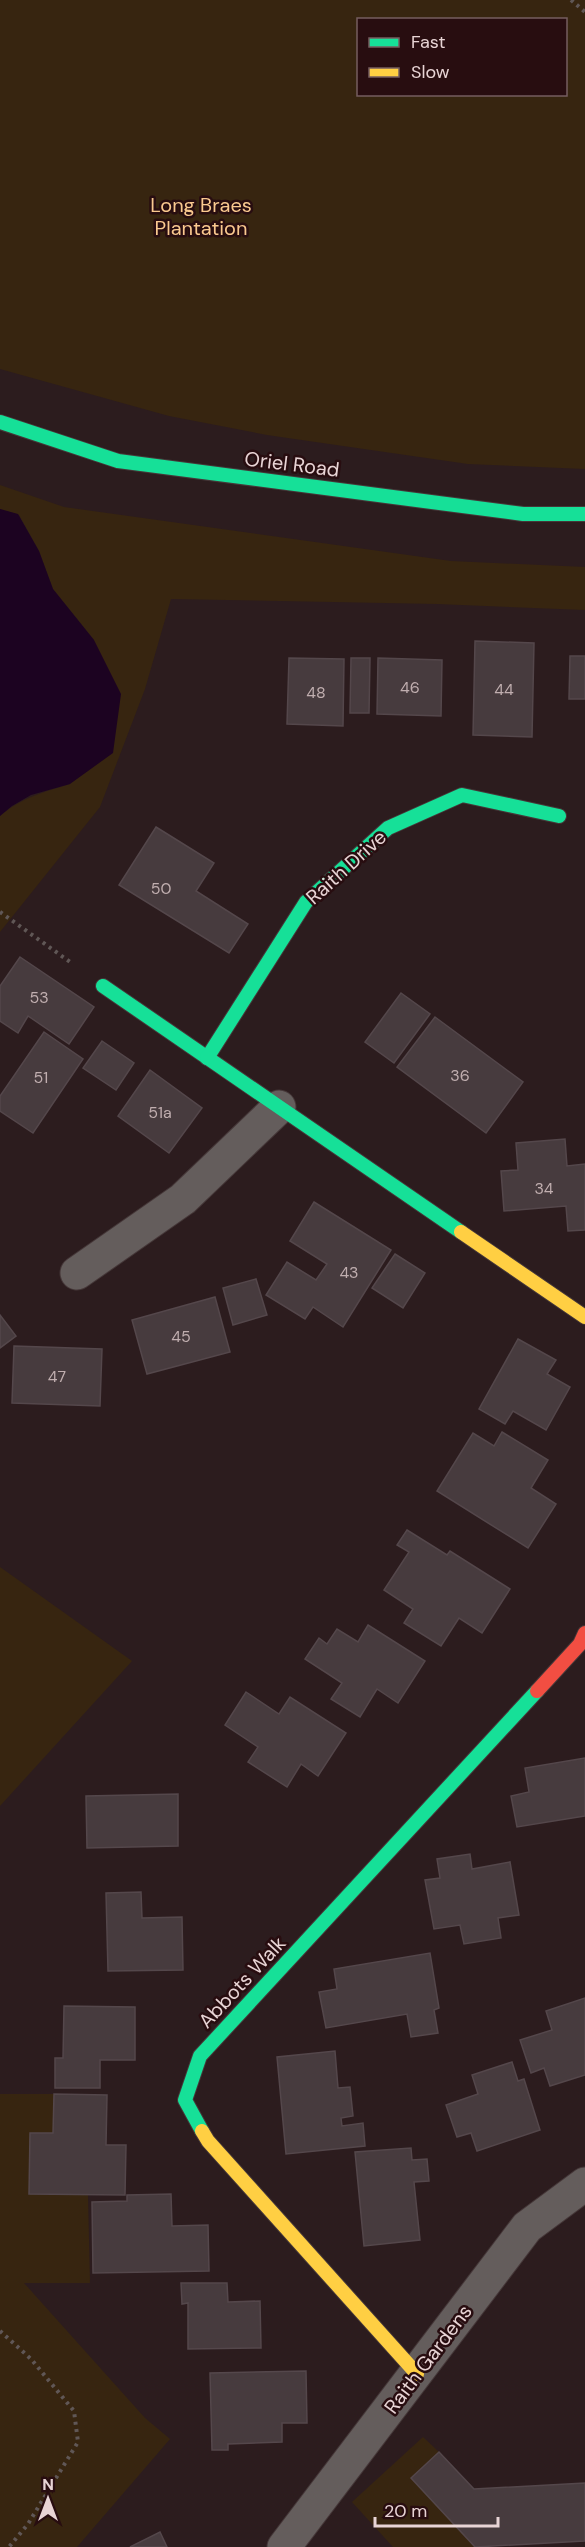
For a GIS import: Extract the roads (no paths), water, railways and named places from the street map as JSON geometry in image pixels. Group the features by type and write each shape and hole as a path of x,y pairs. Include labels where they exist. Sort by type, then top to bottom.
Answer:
{"street":[{"name":"Oriel Road","path":"0,422 118,461 523,514 585,514"},
{"name":"Raith Drive","path":"207,1058 306,902 388,828 462,795 560,816"},
{"path":"103,986 585,1317"},
{"path":"77,1273 183,1199 279,1107"},
{"name":"Abbots Walk","path":"417,2374 208,2141 185,2100 200,2056 580,1644 585,1633"},
{"name":"Raith Gardens","path":"284,2547 527,2227 585,2184"}],"park label":[{"name":"Long Braes Plantation","path":"201,216"}]}
